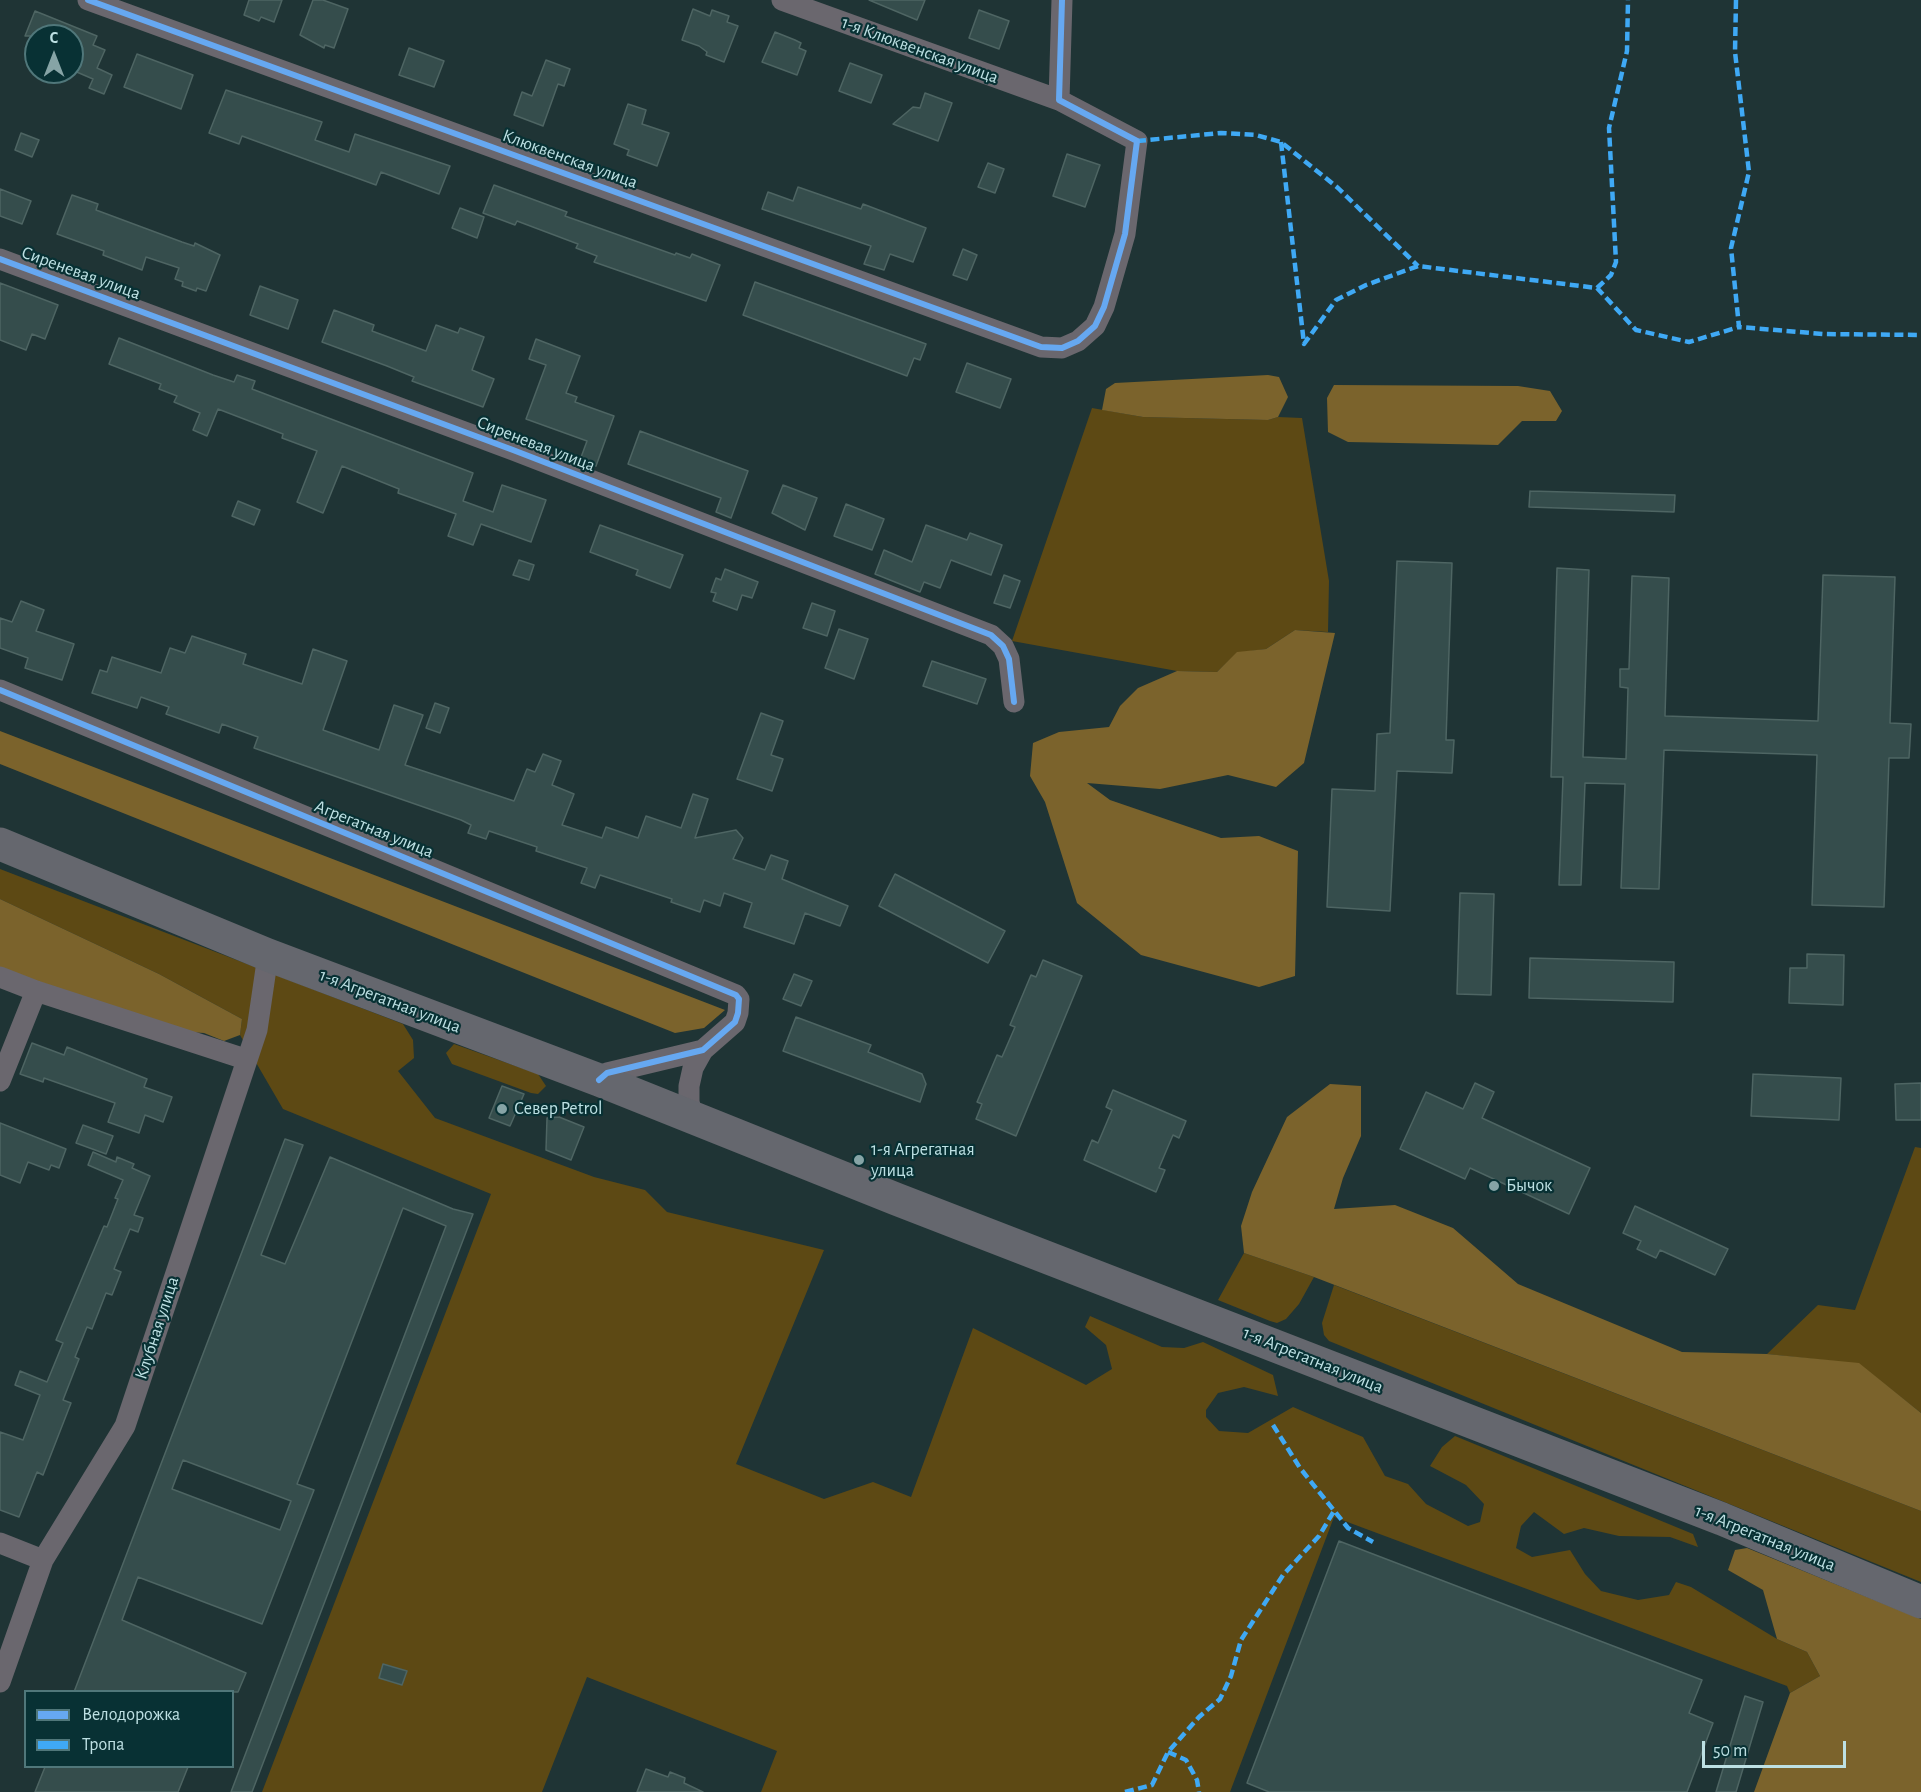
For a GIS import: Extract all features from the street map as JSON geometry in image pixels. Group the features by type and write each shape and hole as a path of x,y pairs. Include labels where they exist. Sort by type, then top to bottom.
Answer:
{"main road":[{"name":"1-я Агрегатная улица","path":"0,844 268,955 599,1080 693,1119 1711,1515 1921,1602"}],"street":[{"name":"Клюквенская улица","path":"88,0 1041,347"},
{"name":"1-я Клюквенская улица","path":"782,0 1059,100 1137,141 1125,234 1116,272 1104,307 1095,326 1078,341 1062,348 1041,347"},
{"path":"1059,100 1062,0"},
{"name":"Сиреневая улица","path":"0,259 513,450 991,635 1003,646 1009,659 1014,702"},
{"name":"Агрегатная улица","path":"0,690 736,995 738,1013 735,1022 703,1050"},
{"name":"Клубная улица","path":"0,1682 43,1560 125,1426 245,1059 257,1030 268,955"},
{"path":"0,977 36,992 245,1059"},
{"path":"0,1081 36,992"},
{"path":"599,1080 606,1073 703,1050"},
{"path":"693,1119 688,1102 689,1086 693,1068 703,1050"},
{"path":"0,1543 43,1560"}],"shaded area":[{"path":"1268,375 1279,377 1288,397 1278,417 1268,420 1143,417 1102,410 1106,389 1115,383"},
{"path":"1334,385 1518,386 1550,391 1562,411 1556,421 1522,421 1498,445 1348,442 1328,432 1327,398"},
{"path":"1092,408 1143,417 1268,420 1278,417 1302,418 1329,581 1328,632 1295,630 1266,649 1237,653 1217,672 1177,671 1012,641"},
{"path":"1295,630 1335,633 1304,763 1276,787 1228,775 1160,789 1087,783 1110,800 1221,838 1259,836 1298,851 1295,976 1259,987 1141,955 1077,903 1045,802 1030,776 1033,743 1059,732 1109,727 1120,706 1138,688 1177,671 1217,672 1237,652 1266,649"},
{"path":"0,731 725,1010 704,1028 675,1033 0,764"},
{"path":"0,869 403,1024 413,1040 414,1058 398,1071 435,1118 594,1177 645,1190 667,1212 824,1250 736,1464 824,1499 873,1482 911,1497 973,1328 1086,1385 1112,1369 1106,1345 1085,1327 1090,1316 1162,1347 1184,1348 1203,1342 1273,1375 1278,1396 1244,1387 1218,1393 1206,1410 1206,1417 1219,1431 1248,1433 1293,1407 1363,1437 1385,1476 1408,1484 1426,1504 1468,1526 1480,1522 1484,1504 1466,1485 1430,1466 1442,1447 1455,1436 1693,1534 1698,1547 1670,1537 1619,1536 1584,1528 1564,1534 1534,1512 1521,1526 1516,1548 1532,1557 1570,1550 1585,1574 1601,1591 1638,1600 1669,1595 1676,1582 1691,1587 1777,1639 1807,1652 1820,1676 1790,1693 1787,1686 1334,1517 1230,1792 761,1792 777,1751 587,1677 542,1792 262,1792 491,1194 283,1109 240,1035 242,1019 159,974 0,899"},
{"path":"0,899 159,974 242,1019 240,1035 224,1041 204,1033 176,1031 0,968"},
{"path":"454,1044 538,1074 546,1086 538,1094 531,1093 452,1064 446,1053"},
{"path":"1330,1084 1361,1086 1361,1136 1343,1178 1334,1209 1395,1205 1453,1228 1518,1284 1682,1352 1767,1354 1859,1363 1921,1413 1921,1511 1314,1277 1244,1253 1241,1226 1252,1192 1287,1117"},
{"path":"1915,1147 1921,1148 1921,1413 1859,1364 1767,1354 1818,1305 1855,1310"},
{"path":"1244,1253 1314,1277 1299,1304 1286,1319 1277,1323 1218,1300"},
{"path":"1334,1285 1921,1511 1921,1582 1329,1341 1324,1335 1322,1323"},
{"path":"1747,1548 1921,1619 1921,1792 1754,1792 1790,1693 1820,1676 1807,1652 1777,1639 1763,1590 1728,1570 1735,1550"}],"building":[{"path":"249,0 282,0 274,22 261,17 259,21 244,15"},
{"path":"313,0 323,0 348,9 334,48 325,45 324,48 300,35"},
{"path":"869,0 925,0 917,20"},
{"path":"693,9 710,16 712,10 729,16 727,22 738,26 724,62 706,55 707,52 699,46 682,40"},
{"path":"979,10 1009,21 999,49 969,38"},
{"path":"35,11 67,24 30,24"},
{"path":"84,31 97,36 93,45 105,50 97,68 112,75 104,94 89,88 93,79 84,75"},
{"path":"775,32 801,43 799,48 806,51 797,75 762,62"},
{"path":"409,48 444,61 434,87 399,75"},
{"path":"137,54 193,75 181,109 124,87"},
{"path":"546,60 570,69 564,86 558,84 543,126 514,115 522,92 532,96"},
{"path":"850,63 882,75 871,103 839,91"},
{"path":"226,90 322,122 315,140 349,152 355,134 450,166 439,194 381,172 376,185 242,136 239,144 209,133"},
{"path":"925,93 952,103 938,141 893,124 913,107 920,108"},
{"path":"628,104 646,110 642,124 669,133 657,166 627,155 629,150 614,144"},
{"path":"21,133 39,140 32,157 15,150"},
{"path":"1067,154 1100,165 1085,207 1053,196"},
{"path":"988,163 1004,169 995,193 978,187"},
{"path":"494,185 567,212 565,216 675,255 676,253 690,258 692,254 720,265 706,301 594,262 597,256 576,248 578,244 517,221 515,225 483,213"},
{"path":"798,187 861,209 863,204 926,228 913,262 890,254 884,270 864,264 871,246 762,209 768,192 793,201"},
{"path":"0,189 31,201 22,224 0,216"},
{"path":"72,195 98,204 96,210 194,246 195,243 220,255 206,291 197,288 196,291 182,286 183,282 175,279 179,268 146,257 142,270 103,255 104,251 57,234"},
{"path":"460,208 484,217 477,238 452,228"},
{"path":"963,249 977,255 967,280 953,275"},
{"path":"755,282 926,344 920,360 914,358 907,376 743,315"},
{"path":"0,283 58,305 45,339 32,334 26,350 0,340"},
{"path":"260,286 298,300 288,329 250,315"},
{"path":"334,310 374,325 372,331 426,351 436,325 458,333 460,328 484,337 472,370 494,379 483,407 412,381 414,377 322,342"},
{"path":"119,338 234,382 237,375 255,381 252,389 473,473 463,501 493,512 502,485 546,500 531,542 481,524 473,545 448,536 456,514 398,493 399,489 342,466 323,513 297,502 317,451 282,438 283,434 218,409 207,436 193,430 200,413 174,402 177,396 159,389 161,384 109,364"},
{"path":"536,339 580,356 566,393 577,397 575,402 614,416 596,466 580,460 587,441 526,419 546,365 529,359"},
{"path":"967,363 1011,379 1000,408 956,392"},
{"path":"640,431 748,471 731,518 716,512 721,498 628,464"},
{"path":"783,485 817,498 805,530 772,513"},
{"path":"1530,491 1675,495 1674,512 1529,507"},
{"path":"238,501 260,510 254,525 232,516"},
{"path":"846,504 884,519 872,550 834,536"},
{"path":"600,525 683,555 670,588 636,575 638,570 590,552"},
{"path":"926,525 967,540 970,533 1002,545 991,575 951,560 940,588 924,582 920,592 875,574 884,550 912,562"},
{"path":"519,560 534,565 529,580 513,575"},
{"path":"1397,561 1452,563 1446,740 1454,740 1452,773 1397,771 1390,911 1327,907 1332,789 1375,791 1377,734 1390,733"},
{"path":"1557,568 1589,570 1583,757 1626,759 1628,688 1620,687 1620,669 1629,669 1632,576 1669,578 1665,716 1818,721 1823,575 1895,577 1890,723 1911,724 1909,758 1889,758 1884,907 1812,905 1817,755 1664,750 1659,889 1621,888 1625,784 1585,783 1581,885 1559,885 1563,777 1551,777"},
{"path":"725,569 758,582 752,598 742,595 737,610 713,601 716,593 711,592 716,578 721,580"},
{"path":"1004,575 1020,581 1010,608 994,603"},
{"path":"21,601 44,610 36,631 74,644 62,680 25,668 28,658 0,648 0,618 12,622"},
{"path":"812,603 835,611 827,636 803,628"},
{"path":"839,629 868,639 854,679 825,668"},
{"path":"192,636 246,654 243,664 302,684 313,649 347,661 323,730 379,750 394,705 423,715 405,765 514,801 527,769 535,772 543,754 561,761 552,785 574,794 562,825 602,838 606,827 638,838 646,816 681,828 693,794 708,799 695,838 736,830 743,838 733,859 765,870 771,855 788,861 782,879 848,906 840,926 805,913 794,944 744,927 752,903 724,893 720,906 704,900 700,912 671,902 672,899 600,875 595,888 581,883 587,868 536,851 537,847 489,831 486,839 468,833 471,825 461,820 254,748 258,737 222,724 219,733 166,714 169,707 141,697 137,708 92,693 100,670 107,672 112,657 161,673 170,648 185,653"},
{"path":"932,661 986,679 977,704 923,686"},
{"path":"435,703 449,708 440,733 426,728"},
{"path":"761,713 783,721 771,755 783,759 772,791 737,779"},
{"path":"895,874 1005,931 988,963 879,906"},
{"path":"1460,893 1494,894 1491,995 1457,994"},
{"path":"1807,954 1844,955 1843,1005 1789,1003 1790,968 1807,968"},
{"path":"1530,958 1674,962 1673,1002 1529,998"},
{"path":"1043,960 1082,976 1016,1136 976,1119 982,1104 977,1102 997,1055 1002,1057 1015,1027 1010,1025 1031,975 1036,977"},
{"path":"794,974 812,981 801,1006 783,999"},
{"path":"796,1017 871,1045 868,1052 922,1074 926,1084 920,1102 783,1051"},
{"path":"32,1043 64,1055 67,1047 147,1079 144,1087 172,1097 163,1122 145,1115 139,1133 108,1122 115,1103 44,1078 43,1082 20,1074"},
{"path":"1753,1074 1841,1078 1839,1120 1751,1116"},
{"path":"1475,1083 1494,1092 1482,1118 1590,1168 1569,1214 1470,1168 1465,1179 1400,1149 1426,1092 1463,1109"},
{"path":"1921,1083 1921,1120 1896,1120 1895,1084"},
{"path":"502,1086 524,1094 510,1126 489,1118"},
{"path":"1113,1090 1186,1121 1179,1138 1173,1135 1159,1168 1165,1170 1156,1192 1084,1160 1092,1140 1098,1143 1112,1110 1106,1107"},
{"path":"559,1117 584,1127 571,1160 546,1150 547,1118"},
{"path":"0,1123 66,1149 59,1168 51,1165 49,1170 28,1162 20,1183 0,1175"},
{"path":"83,1125 113,1136 106,1154 76,1143"},
{"path":"285,1139 303,1145 261,1255 285,1264 330,1157 453,1209 473,1214 252,1792 231,1792 446,1226 403,1208 297,1484 314,1490 262,1624 138,1577 122,1620 246,1673 238,1692 234,1690 75,1690","holes":["183,1460 291,1501 280,1530 172,1489"]},
{"path":"93,1152 116,1162 117,1157 134,1164 132,1168 150,1176 134,1215 143,1218 138,1232 130,1229 114,1269 121,1272 112,1295 106,1293 92,1329 87,1327 75,1357 79,1359 63,1400 71,1403 43,1475 37,1472 19,1517 0,1510 0,1432 23,1440 40,1395 15,1385 20,1371 47,1382 63,1343 56,1340 104,1226 107,1227 118,1199 115,1198 123,1180 88,1165"},
{"path":"1635,1206 1728,1249 1715,1275 1660,1250 1656,1258 1637,1249 1641,1241 1623,1233"},
{"path":"1339,1541 1702,1680 1689,1713 1713,1723 1687,1792 1269,1792 1247,1783"},
{"path":"383,1664 407,1671 402,1685 379,1678"},
{"path":"1745,1696 1763,1702 1736,1792 1716,1792"},
{"path":"45,1768 188,1768 178,1792 35,1792"},
{"path":"646,1769 668,1777 670,1772 685,1778 684,1783 703,1792 637,1792"}],"marked path":[{"path":"1597,288 1611,275 1616,262 1609,128 1627,51 1628,0"},
{"path":"1736,0 1735,52 1749,172 1731,248 1739,327 1823,334 1921,335"},
{"path":"1137,141 1221,133 1256,135 1281,142 1338,188 1418,266"},
{"path":"1281,142 1304,344 1336,300 1366,285 1418,266 1597,288 1636,330 1689,342 1739,327"},
{"path":"1273,1425 1300,1468 1348,1528 1373,1542"},
{"path":"1125,1792 1152,1785 1168,1752 1199,1717 1220,1699 1231,1676 1241,1640 1283,1575 1319,1536 1334,1511"},
{"path":"1168,1752 1186,1760 1197,1780 1199,1792"}],"cycle path":[{"path":"88,0 1041,347 1062,348 1078,341 1095,326 1104,307 1125,234 1137,141 1059,100 1062,0"},
{"path":"0,259 513,450 991,635 1003,646 1009,659 1014,702"},
{"path":"0,690 736,995 739,999 735,1022 703,1050 607,1073 599,1080"}],"place":[{"name":"Север Petrol","path":"502,1109"},
{"name":"1-я Агрегатная улица","path":"859,1160"},
{"name":"Бычок","path":"1494,1186"}]}
